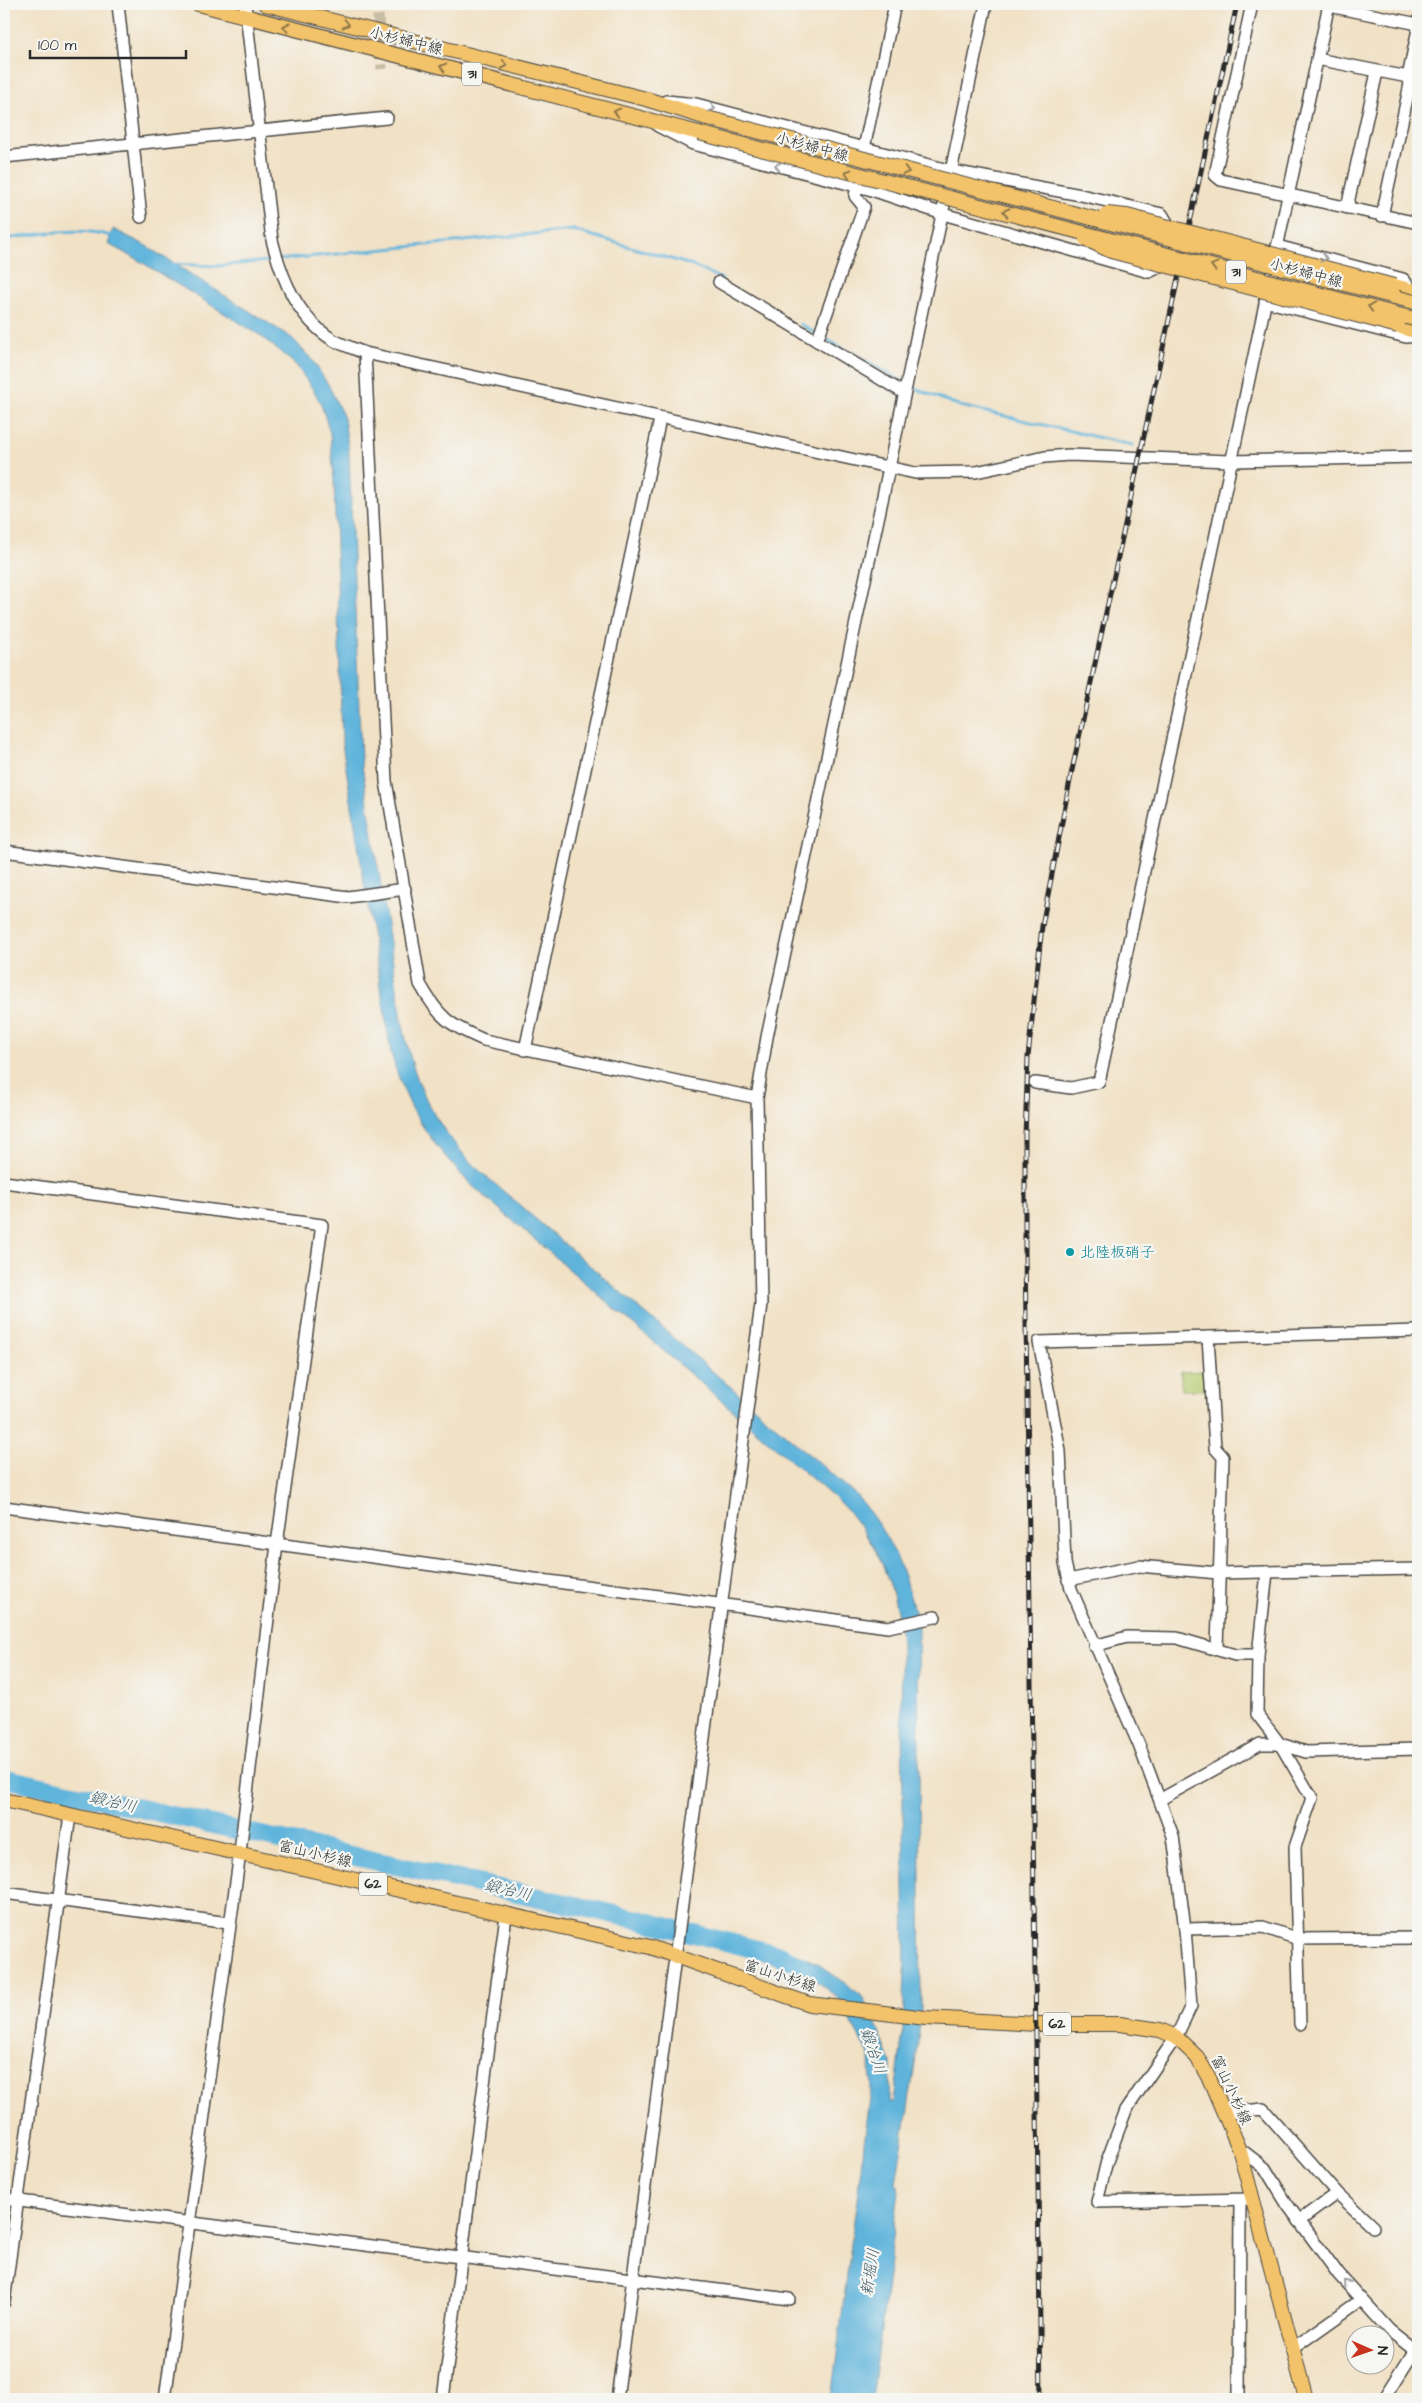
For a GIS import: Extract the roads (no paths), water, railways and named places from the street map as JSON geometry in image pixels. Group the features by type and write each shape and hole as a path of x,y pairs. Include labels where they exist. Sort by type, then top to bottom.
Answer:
{"main road":[{"name":"小杉婦中線","path":"198,4 245,10 643,119 1054,224 1418,320"},
{"name":"小杉婦中線","path":"265,4 646,99 707,118 944,181 1057,208 1418,303"},
{"name":"31","path":"1057,208 1127,216 1415,291"},
{"name":"31","path":"1054,224 1111,251 1418,332"},
{"name":"富山小杉線","path":"4,1800 240,1851 650,1947 676,1949 788,1998 898,2016 1036,2024 1120,2024 1146,2026 1176,2037 1197,2058 1225,2113 1239,2148 1246,2199 1306,2399"}],"street":[{"path":"118,4 141,217"},
{"path":"864,148 895,4"},
{"path":"616,2399 682,1916 761,1304 757,1098 767,1037 890,468 986,4"},
{"path":"1252,4 1216,176 1221,180 1418,223"},
{"path":"1035,1082 1071,1088 1099,1082 1230,461 1329,5 1418,24"},
{"path":"245,10 272,240 279,269 291,296 312,323 333,340 365,353 660,419 915,473 976,472 1045,456 1230,461 1418,457"},
{"path":"1382,216 1410,84 1413,78 1418,29"},
{"path":"1317,59 1413,78"},
{"path":"1347,208 1377,72"},
{"path":"643,119 693,144 857,186 943,214 1149,272 1159,268 1168,224 1162,214 1081,195 952,171 696,104 646,99"},
{"path":"4,157 387,118"},
{"path":"817,341 864,207 855,196 857,186"},
{"path":"1277,246 1403,279 1415,291"},
{"path":"720,282 904,393"},
{"path":"1265,301 1406,337 1418,336"},
{"path":"365,353 386,781 420,984 432,1004 454,1027 484,1040 757,1098"},
{"path":"525,1050 660,419"},
{"path":"4,851 348,897 405,889"},
{"path":"4,1182 322,1224 277,1544 240,1851 165,2399"},
{"path":"1238,2399 1246,2199 1097,2202 1107,2161 1126,2110 1176,2037 1191,2006 1185,1930 1172,1836 1160,1799 1094,1646 1068,1580 1065,1563 1060,1451 1039,1342 1418,1331"},
{"path":"1208,1337 1215,1448 1224,1457 1218,1573 1217,1648"},
{"path":"4,1507 722,1605 894,1626 935,1617"},
{"path":"1068,1580 1139,1566 1218,1573 1418,1569"},
{"path":"1267,1572 1258,1655 1257,1714 1280,1744 1312,1798 1295,1847 1300,2024"},
{"path":"1094,1646 1127,1637 1177,1638 1217,1648 1235,1655 1258,1655"},
{"path":"1160,1799 1260,1744 1280,1744 1306,1752 1418,1749"},
{"path":"4,2302 70,1815"},
{"path":"4,1892 58,1901 229,1923"},
{"path":"443,2399 506,1914"},
{"path":"1185,1930 1263,1927 1298,1939 1418,1938"},
{"path":"1225,2113 1264,2109 1337,2193 1373,2227"},
{"path":"1239,2148 1264,2168 1339,2275 1388,2330 1417,2352 1384,2399"},
{"path":"1299,2220 1337,2193"},
{"path":"4,2198 789,2299"},
{"path":"1292,2349 1361,2300"}],"water":[{"name":"新堀川","path":"113,229 143,244 292,338 313,361 329,386 344,418 349,454 361,759 403,1026 413,1067 436,1117 446,1133 473,1165 856,1495 880,1528 903,1573 918,1628 921,2009 917,2052 896,2183 899,2192 872,2399 831,2399 871,2090 870,2057 838,1998 813,1979 774,1963 779,1947 817,1963 861,1995 877,2026 891,2062 890,2102 894,2102 903,2031 905,1969 901,1643 899,1623 890,1585 875,1550 865,1533 840,1503 469,1183 431,1138 412,1109 391,1053 342,743 334,480 330,433 321,404 296,365 261,336 138,260 108,244"}],"waterway":[{"path":"170,264 218,266 573,230 688,264 722,279"},
{"path":"4,239 73,231 101,233 114,237"},
{"path":"800,324 817,334"},
{"path":"822,337 904,382"},
{"path":"909,386 960,406 1132,445"},
{"name":"鍛冶川","path":"4,1778 640,1920 775,1954 800,1965"}],"tunnel":[{"path":"378,15 382,69"}],"railway":[{"path":"1041,2399 1025,1251 1025,1136 1028,1057 1042,926 1071,775 1237,4"}],"place":[{"name":"北陸板硝子","path":"1070,1252"}]}
